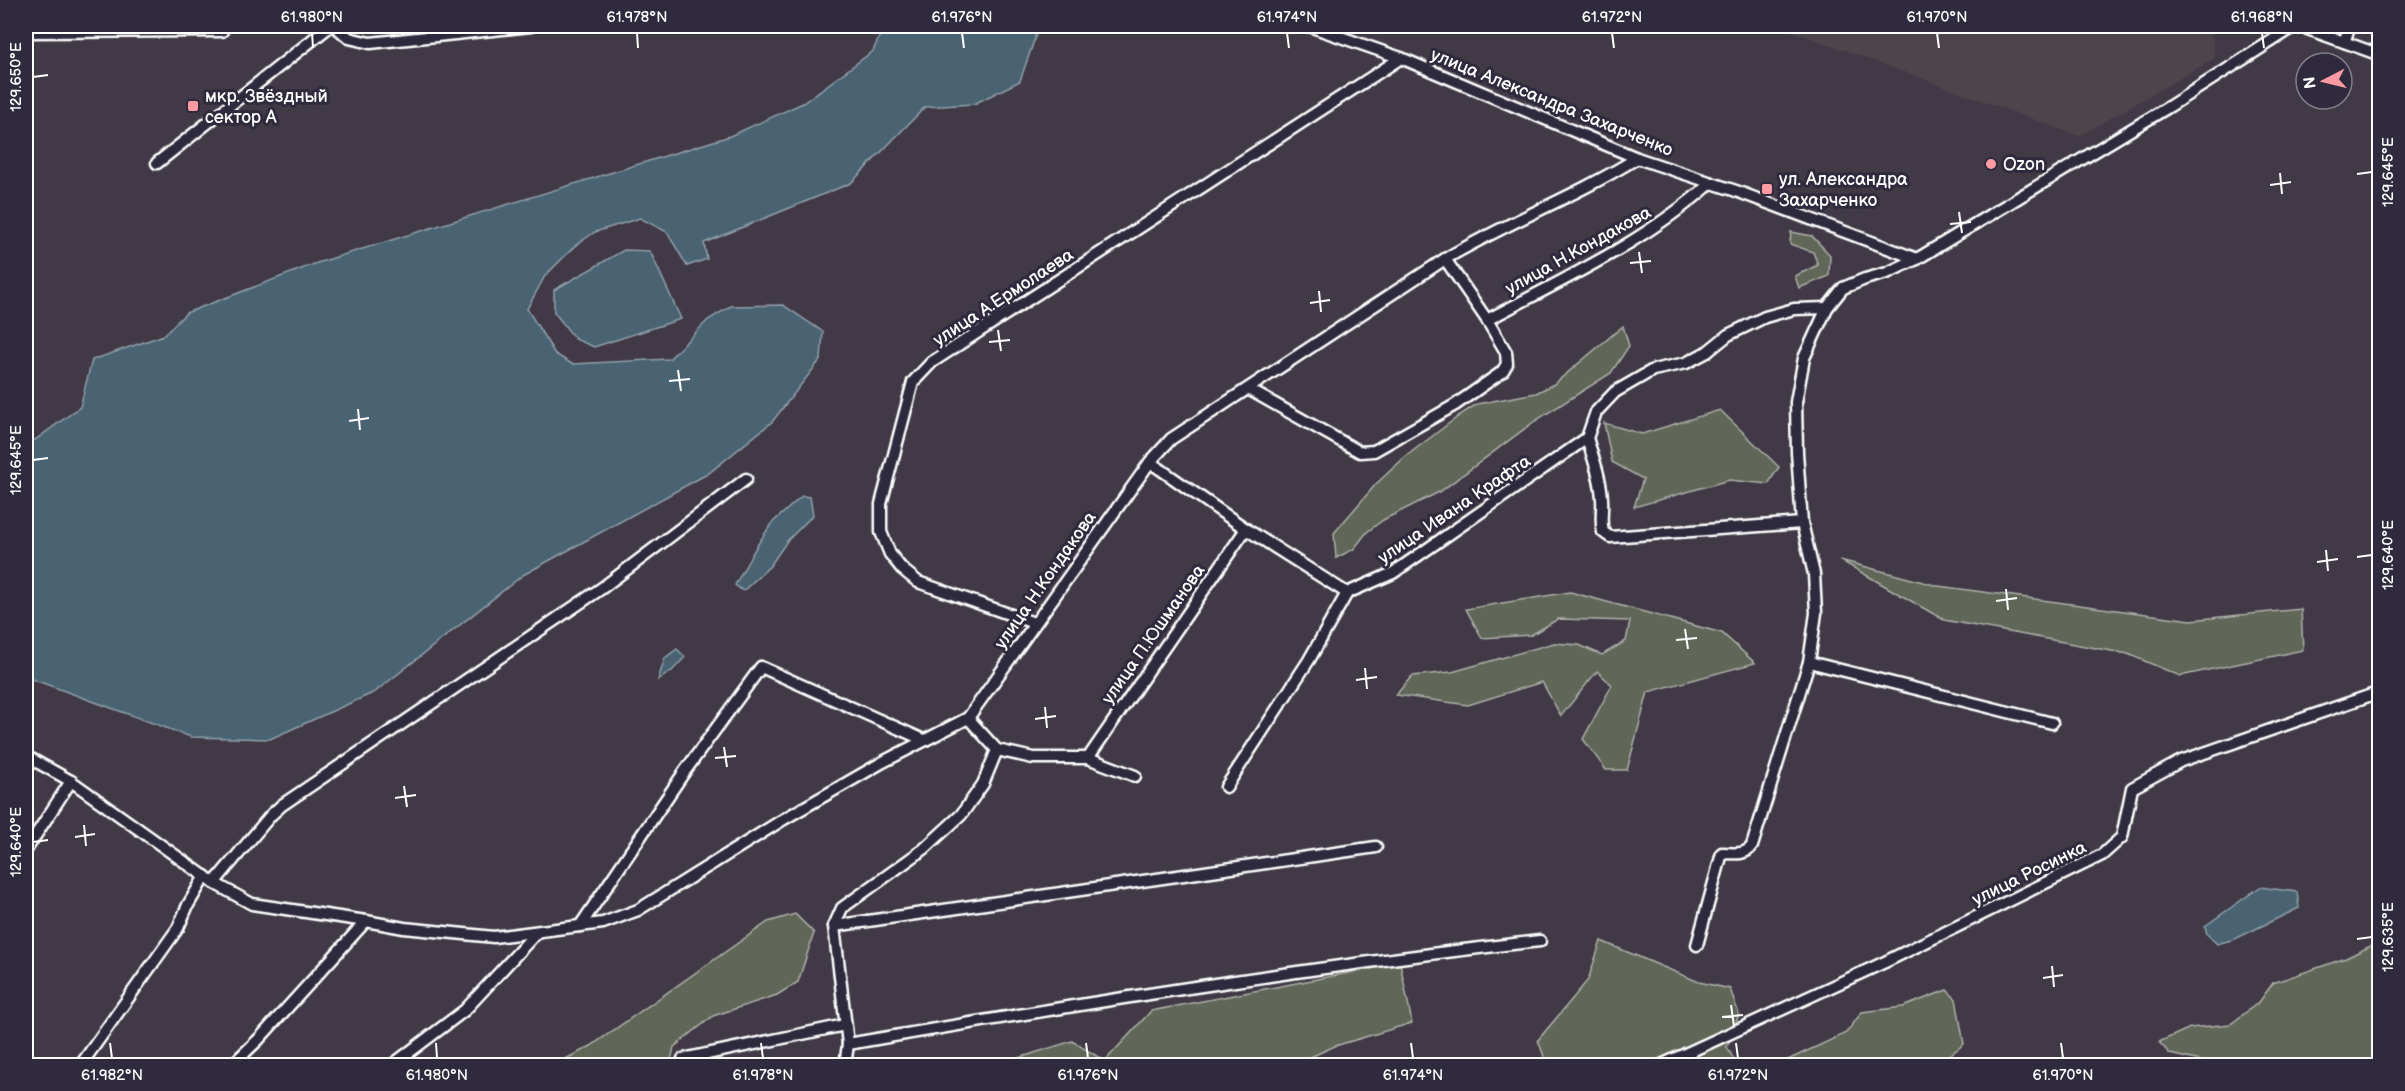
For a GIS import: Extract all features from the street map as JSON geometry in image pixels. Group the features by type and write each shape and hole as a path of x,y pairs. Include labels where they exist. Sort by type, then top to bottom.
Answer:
{"street":[{"path":"158,163 330,26"},
{"path":"335,26 349,38 370,43 531,26"},
{"name":"улица Александра Захарченко","path":"1309,26 1401,58 1636,158 1836,227 1917,259"},
{"path":"1697,945 1722,853 1741,853 1749,851 1752,846 1809,662 1816,613 1814,573 1802,523 1796,402 1804,358 1827,308 1843,288 1887,273 1917,259 2170,106 2297,26 2379,55"},
{"path":"2344,42 2350,26"},
{"path":"26,32 222,31"},
{"name":"улица А.Ермолаева","path":"1034,623 918,582 902,569 890,554 881,532 881,504 913,382 932,362 1401,58"},
{"name":"улица Н.Кондакова","path":"968,718 1150,462 1171,439 1473,242 1600,181 1636,158"},
{"name":"улица Н.Кондакова","path":"1487,320 1628,244 1684,207 1711,183"},
{"path":"1248,389 1360,452 1374,451 1455,405 1502,372 1507,364 1506,352 1445,259"},
{"path":"1802,523 1610,537 1603,532 1600,522 1602,499 1599,478 1587,438 1596,412 1615,392 1653,370 1686,363 1707,352 1728,334 1765,317 1794,309 1827,308"},
{"name":"улица Ивана Крафта","path":"1347,593 1393,573 1587,438"},
{"path":"1150,462 1246,529 1347,593 1309,660 1226,787"},
{"path":"80,1065 178,928 188,905 209,879 282,805 602,588 746,479"},
{"name":"улица П.Юшманова","path":"1088,758 1246,529"},
{"path":"1809,662 2052,723"},
{"path":"580,926 685,771 761,667 924,740"},
{"name":"улица Росинка","path":"1659,1065 1885,962 2102,855 2122,837 2132,789 2150,777 2181,761 2379,692"},
{"path":"26,756 71,781 209,879 252,903 438,933 495,937 603,923 638,910 784,819 924,740 968,718 997,750 1033,758 1088,758 1135,776"},
{"path":"845,1065 848,1044 834,926 842,908 924,849 961,815 984,784 997,750"},
{"path":"26,850 71,781"},
{"path":"834,926 1376,847"},
{"path":"231,1065 258,1039 366,921"},
{"path":"391,1065 465,1010 537,932"},
{"path":"848,1044 1177,990 1403,957 1540,941"},
{"path":"683,1059 845,1025"}],"shaded area":[{"path":"1778,26 2211,26 2215,58 2079,136"}],"green space":[{"path":"1791,232 1812,236 1830,255 1829,276 1799,288 1795,276 1818,265 1813,252 1790,244"},
{"path":"1623,326 1629,346 1611,373 1535,421 1441,491 1383,520 1367,532 1354,549 1336,558 1334,533 1376,484 1405,457 1477,404 1536,393 1554,384"},
{"path":"1720,410 1779,467 1768,484 1729,480 1634,507 1643,479 1612,462 1604,423 1642,434"},
{"path":"1840,560 1938,586 2191,620 2301,609 2303,650 2180,676 2128,654 1944,620"},
{"path":"1570,592 1722,633 1755,663 1648,692 1627,770 1606,770 1583,739 1612,685 1597,671 1561,716 1542,682 1468,705 1396,695 1412,676 1452,672 1554,643 1579,645 1602,655 1626,641 1630,621 1558,619 1531,635 1482,638 1466,609"},
{"path":"795,914 814,933 798,982 777,995 713,1016 674,1047 670,1065 554,1065 591,1046 768,922"},
{"path":"1601,941 1699,982 1730,989 1739,1014 1727,1047 1737,1065 1547,1065 1538,1040 1588,980"},
{"path":"2379,942 2379,1065 2218,1065 2170,1054 2159,1042 2190,1028 2231,1024 2260,1001 2273,983 2346,958"},
{"path":"1400,963 1412,1023 1335,1046 1297,1065 993,1066 1072,1041 1105,1061 1151,1011"},
{"path":"1947,990 1956,999 1964,1044 1937,1065 1777,1065 1846,1033 1862,1012 1903,1007"}],"water":[{"path":"884,26 1036,26 1038,29 1020,81 974,104 925,107 851,183 704,243 707,259 687,266 667,232 640,218 595,232 576,245 545,276 527,309 555,354 572,364 669,359 708,320 731,306 783,305 823,332 821,359 772,422 709,473 523,575 375,692 270,739 191,737 26,677 26,443 35,440 80,407 92,360 164,335 186,313 317,263 730,136 803,103 873,51"},
{"path":"624,250 650,251 681,319 594,347 575,339 554,312 554,290"},
{"path":"802,496 810,497 813,515 787,541 770,566 743,591 735,585 756,547 772,523"},
{"path":"677,649 685,657 672,671 658,680 665,658"},
{"path":"2260,887 2297,892 2299,908 2235,939 2217,944 2207,934 2205,926"}],"place":[{"name":"мкр. Звёздный сектор А","path":"193,106"},
{"name":"Ozon","path":"1991,164"},
{"name":"ул. Александра Захарченко","path":"1767,189"}]}
